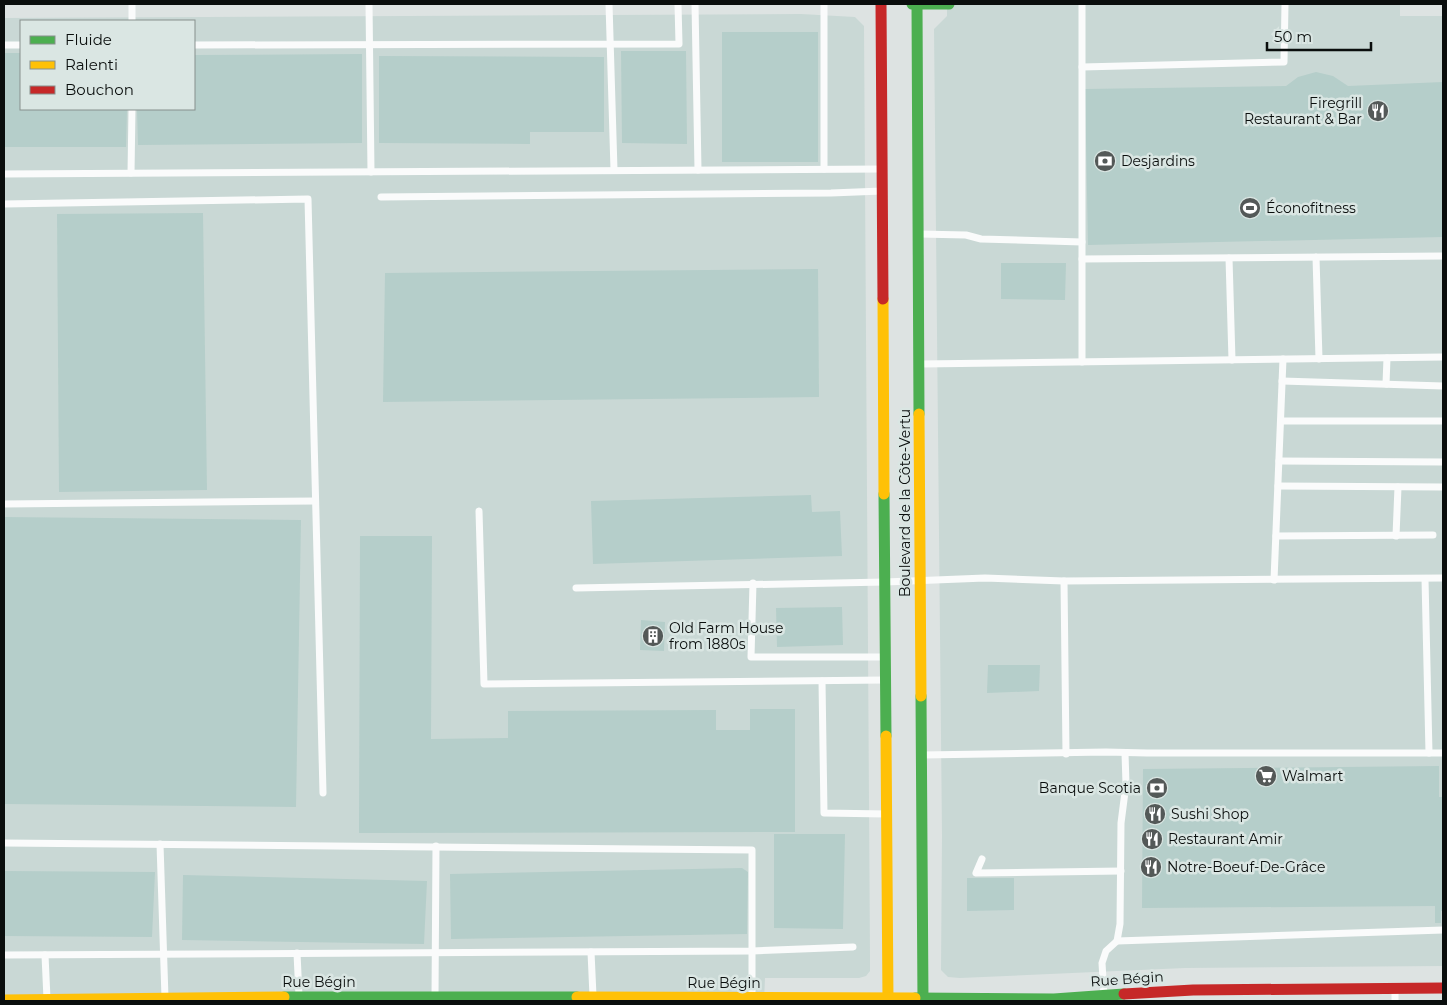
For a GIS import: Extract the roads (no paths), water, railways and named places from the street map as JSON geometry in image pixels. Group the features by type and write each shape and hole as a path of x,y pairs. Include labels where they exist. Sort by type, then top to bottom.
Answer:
{"main road":[{"name":"Boulevard de la Côte-Vertu","path":"881,4 888,1000"},
{"name":"Boulevard de la Côte-Vertu","path":"915,4 919,234 923,1000"},
{"path":"915,4 949,4"},
{"name":"Rue Bégin","path":"4,1000 299,997 320,999 435,996 530,999 593,997 745,1000 987,1000 1054,999 1193,992 1443,988"}],"lane":[{"path":"132,4 132,20"},
{"path":"369,4 371,172"},
{"path":"609,4 614,170"},
{"path":"195,44 679,44 678,4"},
{"path":"695,4 698,170"},
{"path":"824,4 824,169"},
{"path":"1082,4 1082,362"},
{"path":"1082,67 1284,62 1285,4"},
{"path":"4,44 20,44"},
{"path":"131,173 132,110"},
{"path":"4,174 882,169"},
{"path":"381,197 882,191"},
{"path":"4,204 308,199 323,792"},
{"path":"919,234 966,234 981,240 1082,242"},
{"path":"1082,259 1443,256"},
{"path":"1316,257 1319,359"},
{"path":"1229,258 1232,360"},
{"path":"919,364 1443,357"},
{"path":"1386,384 1387,358"},
{"path":"1274,580 1282,421 1283,359"},
{"path":"1282,381 1443,386"},
{"path":"1282,421 1443,421"},
{"path":"1279,461 1443,462"},
{"path":"1278,486 1443,487"},
{"path":"1396,536 1398,487"},
{"path":"4,504 315,501"},
{"path":"479,510 484,684 886,680"},
{"path":"1276,536 1432,536"},
{"path":"576,588 753,583 885,582 985,578 1064,581 1443,578"},
{"path":"1426,579 1430,753"},
{"path":"1064,581 1066,754"},
{"path":"753,583 751,657 886,657"},
{"path":"822,680 824,812 887,814"},
{"path":"922,755 1106,752 1443,753"},
{"path":"1104,996 1102,963 1106,951 1117,941 1120,924 1120,823 1126,784 1125,753"},
{"path":"4,843 752,850 752,951 745,1000"},
{"path":"160,844 162,954 165,999"},
{"path":"435,996 436,846"},
{"path":"982,859 976,872 1120,872"},
{"path":"1117,941 1443,930"},
{"path":"4,955 752,951 853,947"},
{"path":"591,952 593,997"},
{"path":"297,954 299,997"},
{"path":"45,955 47,1000"},
{"path":"1395,989 1395,1001"}],"place":[{"name":"Firegrill Restaurant & Bar","path":"1378,111"},
{"name":"Desjardins","path":"1105,161"},
{"name":"Éconofitness","path":"1250,208"},
{"name":"Old Farm House from 1880s","path":"653,636"},
{"name":"Walmart","path":"1266,776"},
{"name":"Banque Scotia","path":"1157,788"},
{"name":"Sushi Shop","path":"1155,814"},
{"name":"Restaurant Amir","path":"1152,839"},
{"name":"Notre-Boeuf-De-Grâce","path":"1151,867"}]}
